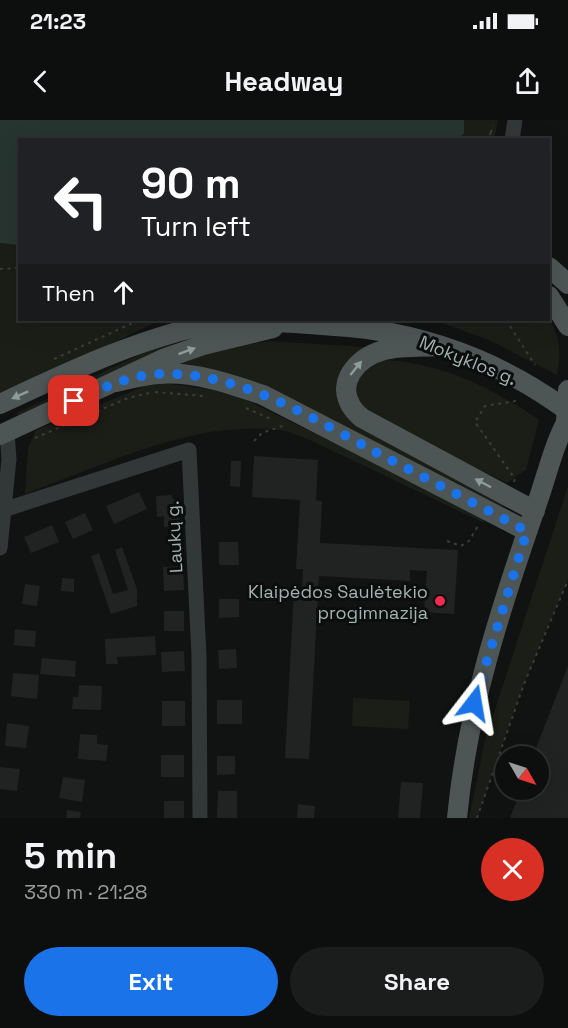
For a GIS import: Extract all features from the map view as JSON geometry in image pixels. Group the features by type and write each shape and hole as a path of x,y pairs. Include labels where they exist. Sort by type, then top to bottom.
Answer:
{"main road":[{"path":"550,268 568,284"},
{"path":"550,298 568,326"},
{"path":"0,404 131,345 175,321"},
{"path":"131,345 194,326 223,321"},
{"name":"Mokyklos g.","path":"253,321 373,330 442,346 525,383 568,417"},
{"path":"396,321 442,346"},
{"name":"Mokyklos g.","path":"4,433 163,359 203,345 289,324"},
{"path":"442,346 383,349 366,356 355,367 346,386 350,405 362,418 535,511"},
{"path":"116,381 158,374 180,375 226,383 263,395 527,531"},
{"path":"457,818 461,777 474,703 527,531 568,417 568,390"}],"street":[{"path":"512,138 515,120"},
{"path":"0,548 4,433"},
{"name":"Laukų g.","path":"2,511 189,450 199,656 200,818"}],"path":[{"path":"490,138 494,120"},
{"path":"486,138 491,132"},
{"path":"0,269 18,268"},
{"path":"53,360 137,321"},
{"path":"508,321 535,365"},
{"path":"4,433 45,435 128,398 152,392 213,397"},
{"path":"475,422 485,406 516,402"},
{"path":"244,407 292,429"},
{"path":"254,441 262,434 285,425"},
{"path":"447,541 461,546 469,541 478,525 487,526"},
{"path":"477,818 524,684 568,580"}],"shaded area":[{"path":"0,120 498,120 494,138 18,138 18,321 159,321 0,397"},
{"path":"0,120 464,120 464,133 460,138 18,138 18,245 0,243"},
{"path":"437,321 550,321 559,346 557,375 491,341"},
{"path":"219,332 179,342 19,416 17,413 149,350 193,334"},
{"path":"270,341 366,347 354,355 340,374 348,419 357,426 505,502 502,507 321,416 268,386 229,375 177,367 178,361 228,347"},
{"path":"384,360 445,371 485,387 539,420 526,470 507,483 366,415 354,393 358,379 363,370"},
{"path":"155,382 230,392 484,516 484,523 310,440 279,430 246,429 181,438 118,458 25,494 28,448 36,430"},
{"path":"568,486 568,580 524,684 502,746 495,746 495,767 477,818 469,818 485,740"},
{"path":"353,698 410,701 408,729 352,726"}],"building":[{"name":"Klaipėdos Saulėtekio progimnazija","path":"254,456 318,460 316,500 322,501 320,543 458,550 454,614 424,612 427,571 410,570 410,581 319,576 309,759 285,758 294,590 302,590 303,569 296,569 300,500 252,497"},
{"path":"231,461 241,461 240,487 230,486"},
{"path":"139,492 147,509 114,524 106,506"},
{"path":"172,495 172,499 178,499 179,526 164,527 164,516 157,517 156,496"},
{"path":"85,513 93,530 73,539 65,522"},
{"path":"52,525 59,542 31,553 24,537"},
{"path":"219,542 238,542 239,565 219,565"},
{"path":"122,547 137,589 137,606 111,614 91,556 99,553 113,594 128,590 115,550"},
{"path":"183,566 184,590 164,591 163,567"},
{"path":"62,578 74,579 74,592 61,591"},
{"path":"25,584 40,586 37,606 22,604"},
{"path":"219,599 239,599 239,617 219,618"},
{"path":"164,611 184,611 184,631 164,631"},
{"path":"15,629 36,631 35,647 14,645"},
{"path":"155,636 156,655 117,657 118,664 106,664 105,639"},
{"path":"236,649 237,668 219,669 218,650"},
{"path":"184,651 185,671 162,672 161,652"},
{"path":"42,658 76,661 75,677 40,674"},
{"path":"568,666 568,818 510,818 517,800 549,800 549,746 537,746"},
{"path":"13,673 39,675 37,699 11,696"},
{"path":"79,685 102,686 101,710 72,709 73,697 78,697"},
{"path":"217,700 242,700 242,724 217,724"},
{"path":"162,701 185,701 185,726 162,726"},
{"path":"7,723 29,726 26,748 5,746"},
{"path":"80,734 97,735 97,744 108,745 106,761 78,759"},
{"path":"161,755 184,755 184,777 161,777"},
{"path":"217,756 235,756 235,774 217,775"},
{"path":"0,767 20,769 17,791 0,789"},
{"path":"63,777 85,780 82,802 59,798"},
{"path":"401,782 423,783 420,818 398,818"},
{"path":"218,791 237,791 237,818 217,818"},
{"path":"164,801 184,801 184,818 164,818"},
{"path":"298,804 315,806 314,818 297,818"},
{"path":"67,810 81,812 80,818 66,818"}],"place":[{"name":"Klaipėdos Saulėtekio progimnazija","path":"440,601"}],"route":[{"path":"74,401 116,381 158,374 180,375 226,383 263,395 320,423 527,531 496,625 474,703"}]}
